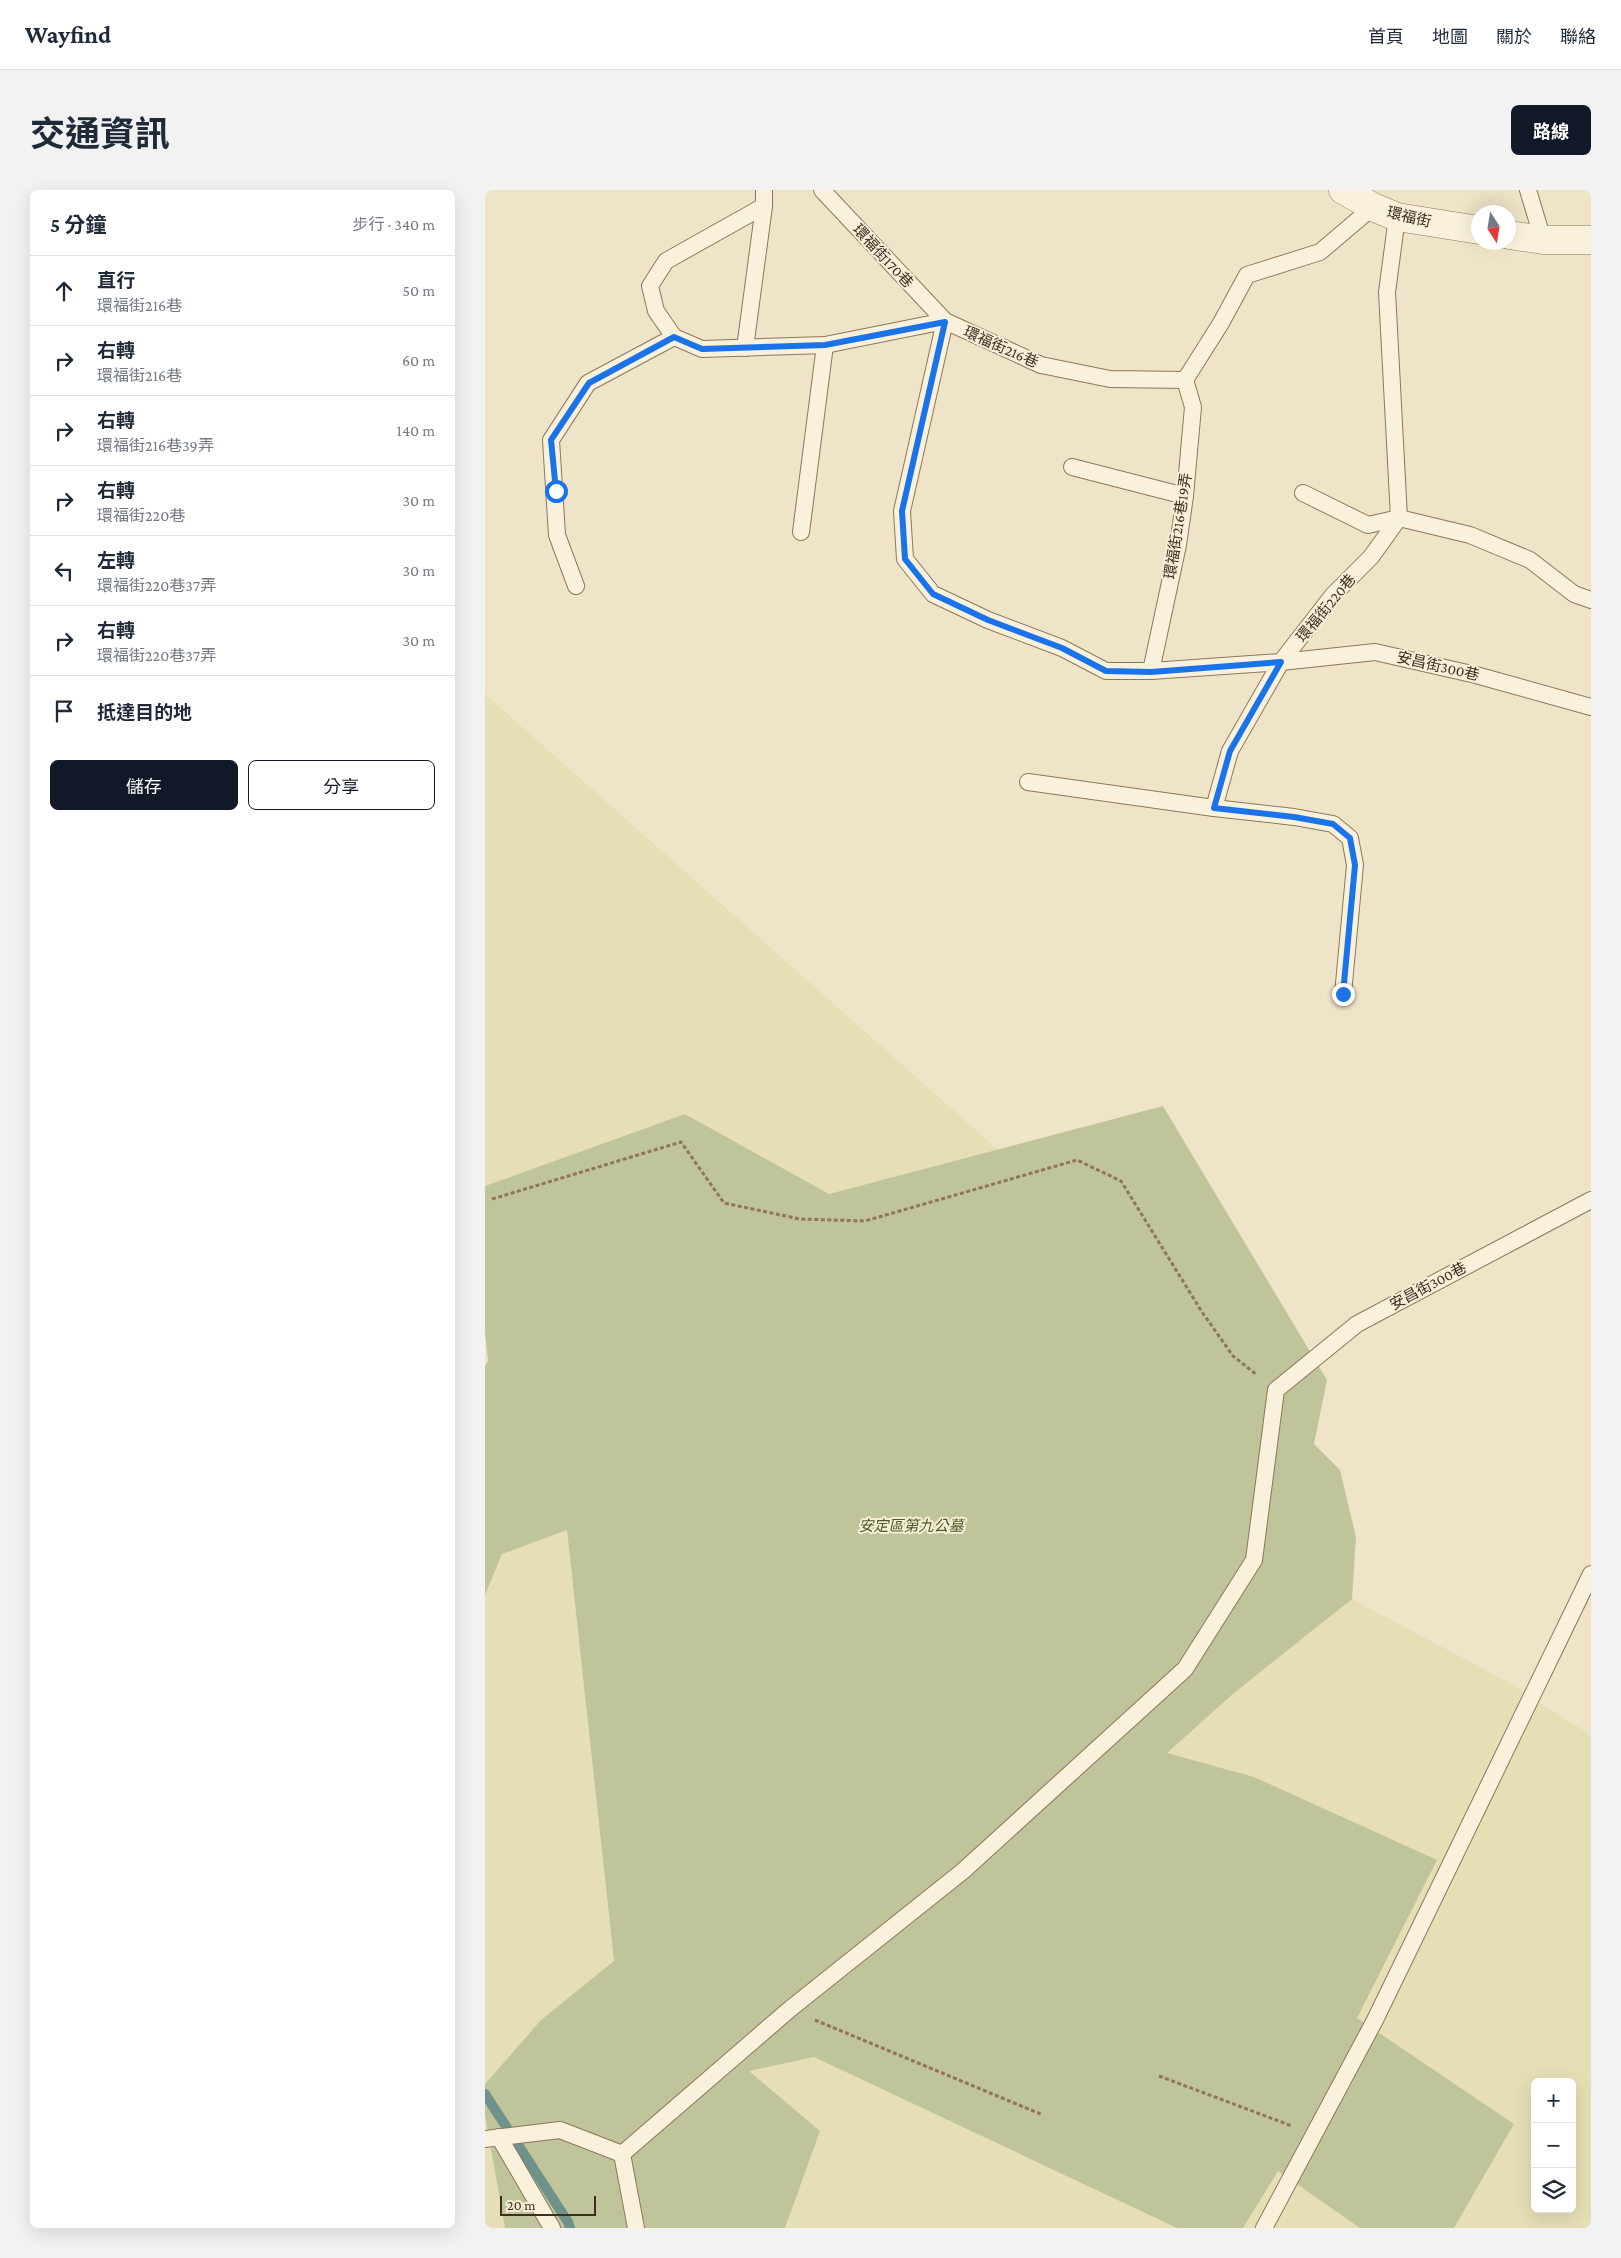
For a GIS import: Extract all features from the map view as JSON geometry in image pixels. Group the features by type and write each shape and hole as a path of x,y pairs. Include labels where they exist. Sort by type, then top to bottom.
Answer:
{"street":[{"name":"環福街","path":"1343,190 1385,212 1471,228"},
{"path":"1516,235 1543,240 1591,240"}],"lane":[{"name":"環福街170巷","path":"822,190 945,322"},
{"path":"1528,190 1543,240"},
{"path":"576,586 557,535 551,440 589,383 674,337 656,311 650,286 666,261 764,198"},
{"path":"745,348 764,198"},
{"path":"1185,380 1221,323 1247,275 1320,252 1385,212"},
{"path":"1385,212 1387,292 1399,518"},
{"name":"環福街216巷","path":"674,337 702,349 825,345 945,322 1041,365 1110,379 1185,380"},
{"name":"安昌街300巷","path":"945,322 902,511 905,559 933,594 988,620 1062,648 1106,671 1151,672 1281,662 1375,652 1476,674 1591,707"},
{"path":"801,532 825,345"},
{"name":"環福街216巷19弄","path":"1151,672 1185,496 1193,407 1185,380"},
{"path":"1072,467 1185,496"},
{"path":"1303,492 1368,525 1399,518 1470,535 1530,560 1574,594 1591,600"},
{"name":"環福街220巷","path":"1214,808 1230,751 1281,662 1333,595 1371,557 1399,518"},
{"path":"1027,782 1294,817 1333,824 1350,838 1355,865 1343,994"},
{"name":"安昌街300巷","path":"1276,1390 1357,1324 1591,1200"},
{"path":"622,2154 790,2009 963,1871 1185,1669 1254,1560 1276,1390"},
{"path":"1264,2228 1375,2020 1591,1574"},
{"path":"552,2228 492,2138 560,2130 622,2154"},
{"path":"622,2154 636,2228"}],"path":[{"path":"493,1198 681,1142 724,1203 800,1218 865,1221 1077,1160 1121,1181 1203,1312 1233,1356 1276,1390"},
{"path":"790,2009 1043,2116"},
{"path":"1159,2076 1315,2135"}],"shaded area":[{"path":"485,694 998,1150 829,1194 685,1114 485,1186"},
{"path":"567,1529 614,1962 541,2020 485,2084 485,1595 502,1554"},
{"path":"1352,1599 1506,1681 1591,1735 1591,2228 1454,2228 1514,2124 1357,2018 1167,1753 1234,1693"},
{"path":"814,2057 1177,2228 785,2228 820,2131 748,2071"},
{"path":"485,2116 505,2228 485,2228"},
{"path":"1277,2170 1360,2228 1243,2228"}],"green space":[{"name":"安定區第九公墓","path":"1163,1106 1327,1380 1314,1444 1340,1470 1356,1537 1352,1599 1234,1693 1167,1753 1254,1777 1437,1860 1357,2018 1514,2124 1454,2228 1360,2228 1278,2171 1243,2228 1177,2228 814,2057 749,2071 820,2131 785,2228 505,2228 485,2116 485,2084 541,2020 614,1961 567,1530 502,1554 485,1595 485,1366 488,1361 485,1332 485,1186 685,1114 829,1194"}],"waterway":[{"path":"485,2094 568,2222 570,2228"}],"route":[{"path":"556,491 551,440 589,383 674,337 702,349 825,345 945,322 902,511 905,559 933,594 988,620 1062,648 1106,671 1151,672 1281,662 1230,751 1214,808 1294,817 1333,824 1350,838 1355,865 1343,994"}]}
